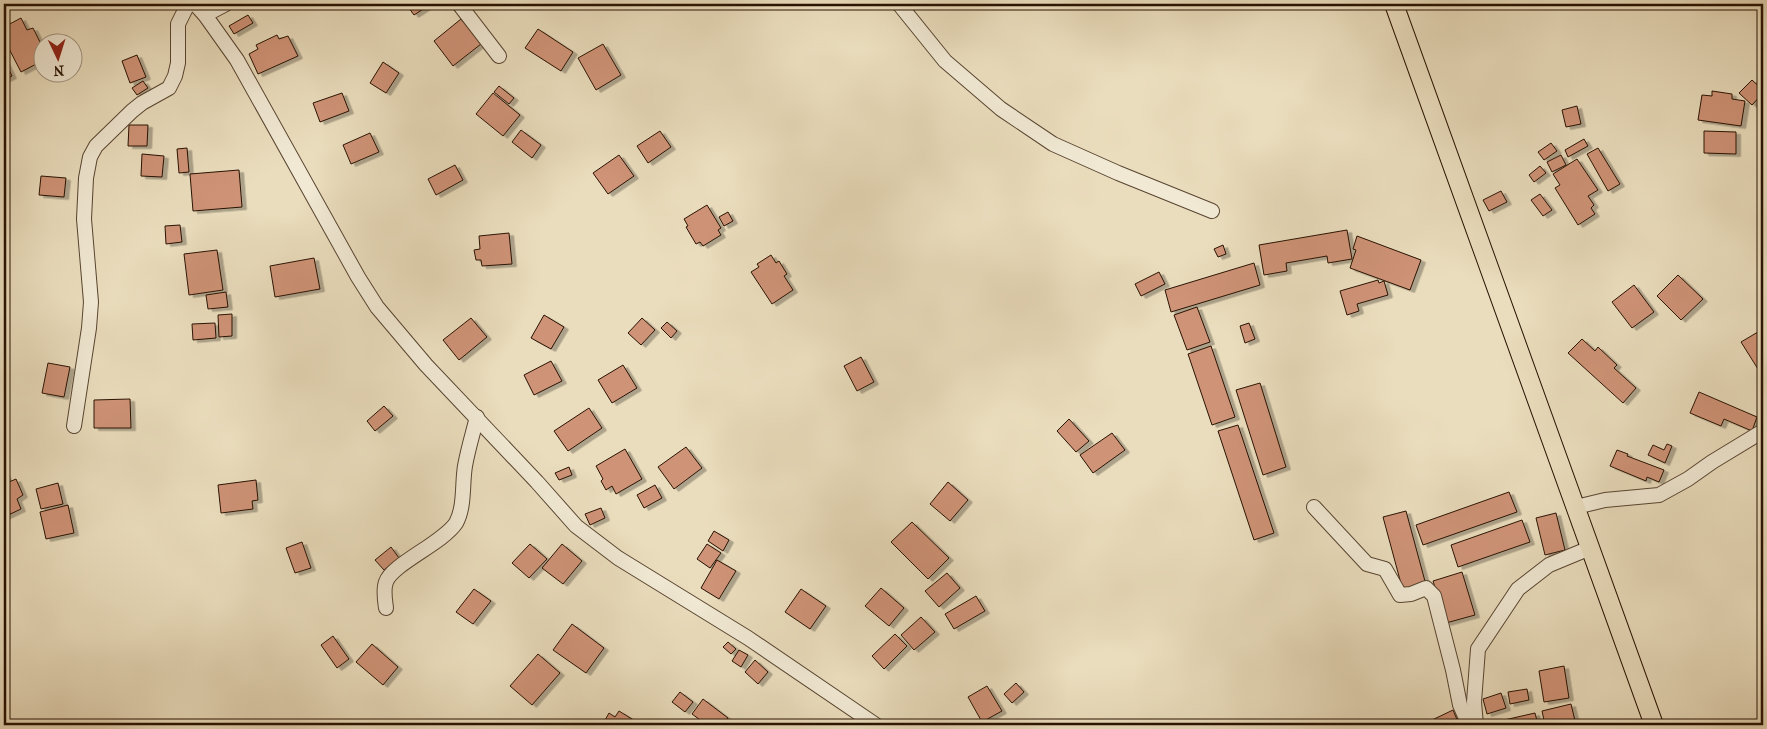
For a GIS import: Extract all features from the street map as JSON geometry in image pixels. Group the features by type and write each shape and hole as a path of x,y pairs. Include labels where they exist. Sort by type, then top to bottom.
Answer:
{"main road":[{"path":"1394,4 1654,725"}],"street":[{"path":"74,426 86,356 91,302 84,219 86,178 90,157 96,146 132,111 142,103 169,88 176,76 178,63 178,24 188,4"},
{"path":"195,4 237,60 377,307 426,365 477,417 576,526 618,558 748,638 876,725"},
{"path":"205,15 226,4"},
{"path":"459,4 498,56"},
{"path":"898,4 945,61 1001,109 1053,144 1212,211"},
{"path":"386,608 384,592 390,574 430,546 455,524 459,515 465,467 477,417"},
{"path":"1576,507 1604,500 1659,495 1688,479 1763,431"},
{"path":"1314,507 1367,564 1385,569 1400,596 1426,588 1434,596 1460,705 1470,725"},
{"path":"1476,725 1474,702 1478,649 1518,588 1549,565 1590,548"}],"building":[{"path":"406,4 431,4 414,15"},
{"path":"248,15 253,23 234,34 229,26"},
{"path":"21,18 27,30 33,28 35,32 32,32 32,66 21,72 4,39 4,27"},
{"path":"461,19 481,44 453,66 434,41"},
{"path":"538,29 573,52 561,71 525,48"},
{"path":"277,35 279,39 288,36 298,56 258,74 249,54 258,49 256,45"},
{"path":"603,44 621,75 596,90 578,58"},
{"path":"137,55 146,77 130,83 122,61"},
{"path":"4,59 12,76 4,80"},
{"path":"383,62 399,73 386,93 370,83"},
{"path":"1752,80 1763,90 1763,93 1752,105 1739,93"},
{"path":"143,81 148,88 137,95 132,88"},
{"path":"499,86 514,98 509,104 494,92"},
{"path":"1712,91 1732,94 1732,99 1745,101 1741,126 1698,120 1702,95 1712,96"},
{"path":"342,93 349,111 320,122 313,103"},
{"path":"493,93 520,115 503,136 476,114"},
{"path":"1577,106 1581,124 1566,127 1562,110"},
{"path":"129,125 148,125 147,146 128,146"},
{"path":"521,130 541,145 532,158 512,142"},
{"path":"660,131 671,147 648,163 637,146"},
{"path":"1704,131 1736,132 1736,154 1704,153"},
{"path":"370,133 379,152 351,164 343,145"},
{"path":"1584,139 1588,146 1568,157 1565,150"},
{"path":"1551,143 1557,151 1544,160 1538,152"},
{"path":"187,148 189,172 179,173 177,149"},
{"path":"1598,148 1620,184 1608,191 1587,154"},
{"path":"142,154 164,156 162,177 141,176"},
{"path":"619,155 634,176 608,194 593,173"},
{"path":"1561,155 1566,165 1552,172 1547,162"},
{"path":"1577,159 1598,190 1588,196 1594,205 1591,208 1595,214 1578,225 1555,188 1560,185 1553,174"},
{"path":"455,165 463,180 436,195 428,179"},
{"path":"1540,166 1546,173 1534,182 1529,175"},
{"path":"239,170 242,207 193,211 190,174"},
{"path":"41,176 66,178 64,197 39,195"},
{"path":"1501,191 1507,202 1489,211 1483,200"},
{"path":"1540,194 1552,210 1543,216 1531,200"},
{"path":"707,205 721,228 718,230 721,235 703,246 700,242 696,244 686,227 688,226 684,219"},
{"path":"728,212 733,221 724,226 719,217"},
{"path":"180,225 182,242 166,244 165,226"},
{"path":"1347,230 1352,259 1328,263 1327,256 1286,263 1287,271 1264,275 1259,245"},
{"path":"509,233 512,264 482,266 481,260 476,260 474,250 480,249 479,236"},
{"path":"1357,236 1421,260 1410,290 1350,268 1356,250 1353,249"},
{"path":"1223,245 1226,254 1218,257 1214,249"},
{"path":"217,250 223,290 189,295 184,254"},
{"path":"771,255 776,263 779,261 787,274 784,276 793,290 772,304 751,272 759,267 757,264"},
{"path":"314,258 320,289 275,297 270,266"},
{"path":"1254,263 1260,285 1171,312 1165,290"},
{"path":"1159,272 1165,284 1141,296 1135,284"},
{"path":"1678,275 1703,299 1681,320 1657,296"},
{"path":"1378,280 1379,283 1384,281 1388,295 1357,304 1359,311 1347,315 1340,291"},
{"path":"1634,285 1654,312 1632,328 1612,302"},
{"path":"226,292 228,307 208,309 206,295"},
{"path":"1197,307 1210,342 1187,350 1174,315"},
{"path":"232,314 232,336 219,337 218,315"},
{"path":"544,315 564,327 551,349 531,338"},
{"path":"471,318 487,337 459,360 443,340"},
{"path":"642,318 655,330 641,345 628,333"},
{"path":"667,322 677,331 671,338 661,328"},
{"path":"215,323 216,338 193,340 192,324"},
{"path":"1249,323 1255,339 1245,343 1240,326"},
{"path":"1763,329 1763,377 1741,342"},
{"path":"1582,339 1595,351 1598,347 1617,365 1614,368 1636,388 1623,403 1568,353"},
{"path":"1211,346 1235,417 1212,425 1188,354"},
{"path":"861,357 874,382 857,391 844,366"},
{"path":"551,361 562,381 534,395 524,375"},
{"path":"48,363 70,367 64,397 42,393"},
{"path":"623,365 637,388 612,403 598,380"},
{"path":"1260,383 1286,467 1263,475 1236,390"},
{"path":"1699,392 1757,417 1752,431 1724,419 1721,426 1690,413"},
{"path":"130,399 131,428 94,428 94,400"},
{"path":"384,406 393,416 375,431 367,421"},
{"path":"589,408 602,428 568,451 554,431"},
{"path":"1069,419 1089,441 1076,452 1057,431"},
{"path":"1238,425 1274,533 1254,540 1218,431"},
{"path":"1112,433 1125,450 1093,473 1080,455"},
{"path":"1667,444 1672,446 1665,463 1648,455 1653,445 1664,450"},
{"path":"686,447 702,468 674,489 658,467"},
{"path":"625,449 642,479 616,494 612,486 606,490 596,466"},
{"path":"1617,450 1628,454 1627,456 1664,470 1659,482 1647,477 1646,481 1610,466"},
{"path":"569,467 572,475 559,480 555,473"},
{"path":"4,472 9,482 16,479 23,495 17,499 21,509 4,517"},
{"path":"256,480 258,500 252,501 253,509 221,513 218,485"},
{"path":"948,482 968,500 950,521 930,504"},
{"path":"58,483 63,504 41,509 36,489"},
{"path":"655,485 662,498 644,508 637,495"},
{"path":"1509,492 1517,512 1423,545 1416,525"},
{"path":"68,505 74,533 46,539 40,512"},
{"path":"601,508 605,518 590,525 585,514"},
{"path":"1406,511 1426,585 1403,591 1383,517"},
{"path":"1556,513 1565,550 1545,555 1536,518"},
{"path":"1522,520 1530,542 1458,567 1451,545"},
{"path":"912,522 949,558 928,579 891,542"},
{"path":"714,531 729,540 723,551 708,541"},
{"path":"302,542 311,568 295,573 286,548"},
{"path":"530,544 547,559 529,578 512,563"},
{"path":"562,544 582,561 563,584 542,568"},
{"path":"707,544 721,553 710,568 697,559"},
{"path":"391,547 399,558 384,570 375,560"},
{"path":"717,560 736,571 719,599 701,588"},
{"path":"1462,572 1475,615 1446,623 1433,581"},
{"path":"947,573 960,588 939,607 925,591"},
{"path":"881,588 904,608 889,626 865,606"},
{"path":"474,589 491,601 473,624 456,612"},
{"path":"801,589 826,606 810,629 785,612"},
{"path":"976,596 985,611 954,629 945,614"},
{"path":"921,617 935,632 914,650 901,635"},
{"path":"572,624 604,648 586,673 553,650"},
{"path":"895,634 907,646 884,669 872,656"},
{"path":"333,636 349,659 337,668 321,645"},
{"path":"728,642 736,649 731,654 723,647"},
{"path":"372,644 398,667 383,685 356,662"},
{"path":"739,650 748,655 741,667 732,661"},
{"path":"538,654 560,673 532,705 510,686"},
{"path":"755,660 768,672 758,684 745,672"},
{"path":"1564,666 1569,698 1544,702 1539,671"},
{"path":"1016,683 1024,692 1012,703 1004,694"},
{"path":"987,686 1002,711 982,722 968,697"},
{"path":"1527,689 1529,700 1510,704 1508,692"},
{"path":"680,692 693,702 685,712 672,702"},
{"path":"1501,693 1506,708 1487,714 1483,699"},
{"path":"703,699 728,718 723,725 707,725 692,714"},
{"path":"1571,704 1576,725 1545,725 1542,711"},
{"path":"1453,710 1458,722 1450,725 1434,725 1432,720"},
{"path":"619,711 640,724 609,725 604,722 609,713 615,717"},
{"path":"1535,713 1538,725 1492,725 1491,723"}]}
